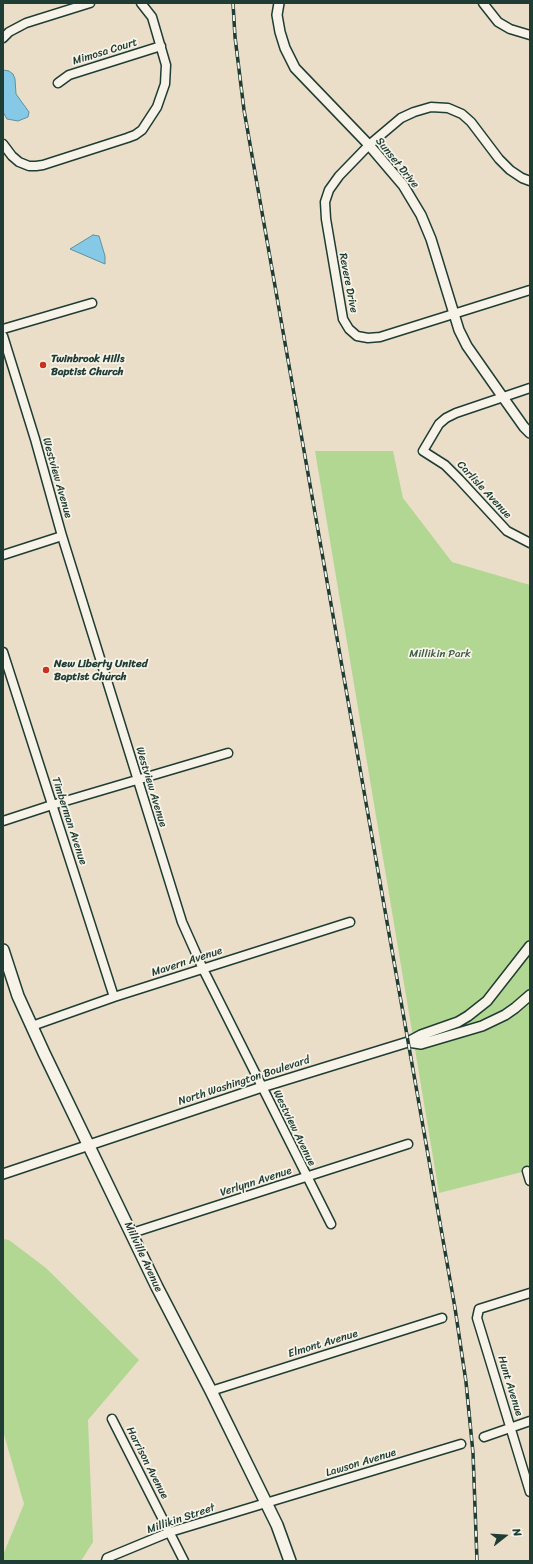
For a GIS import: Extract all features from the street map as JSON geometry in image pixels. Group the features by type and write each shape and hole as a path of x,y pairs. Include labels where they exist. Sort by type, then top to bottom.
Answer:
{"main road":[{"name":"Millville Avenue","path":"3,950 18,996 32,1026 157,1287 211,1391 277,1525 290,1561"}],"street":[{"path":"3,38 9,32 26,23 90,3"},
{"path":"3,144 12,156 19,162 29,166 43,166 135,135 148,123 158,107 165,84 166,65 152,17 141,3"},
{"name":"Sunset Drive","path":"279,3 277,15 280,32 285,48 295,68 368,145 403,185 421,216 431,239 459,330 467,346 524,427 530,433"},
{"path":"483,3 498,22 510,29 530,35"},
{"name":"Mimosa Court","path":"58,83 69,75 161,46"},
{"name":"Revere Drive","path":"530,181 522,178 510,170 499,159 471,122 462,114 448,108 431,107 401,118 368,145 339,176 329,190 325,202 326,219 343,319 349,329 356,336 368,338 380,337 530,290"},
{"path":"3,329 92,303"},
{"name":"Westview Avenue","path":"3,336 35,440 62,536 182,922 203,969 306,1177 331,1224"},
{"path":"502,396 530,388"},
{"name":"Carlisle Avenue","path":"502,396 446,418 438,424 423,451 445,466 460,479 507,531 530,543"},
{"path":"3,555 62,536"},
{"name":"Timberman Avenue","path":"3,652 114,997"},
{"path":"3,821 137,779 228,753"},
{"name":"Mavern Avenue","path":"32,1026 114,997 350,922"},
{"name":"North Washington Boulevard","path":"3,1174 262,1087 408,1042 421,1035 458,1022 487,1001 530,946"},
{"name":"North Washington Boulevard","path":"408,1042 421,1044 482,1026 505,1015 530,995"},
{"name":"Verlynn Avenue","path":"132,1233 408,1144"},
{"path":"527,1171 530,1181"},
{"name":"Hunt Avenue","path":"530,1293 479,1309 477,1318 530,1492"},
{"name":"Elmont Avenue","path":"211,1391 442,1318"},
{"name":"Harrison Avenue","path":"112,1419 184,1561"},
{"path":"484,1436 530,1421"},
{"name":"Lawson Avenue","path":"266,1503 461,1444"},
{"name":"Millikin Street","path":"106,1561 107,1558 170,1532 266,1503"}],"green space":[{"name":"Millikin Park","path":"315,451 393,451 403,498 452,562 530,585 530,1170 439,1193"},
{"path":"3,1239 9,1240 46,1268 139,1360 88,1420 93,1542 81,1561 3,1561 3,1555 24,1504 3,1431"}],"water":[{"path":"3,70 9,71 13,74 15,79 16,94 29,112 28,117 18,121 7,119 3,112"},
{"path":"93,235 99,236 105,256 105,264 70,249"}],"railway":[{"path":"233,3 235,37 244,110 455,1308 466,1382 473,1453 477,1561"}],"place":[{"name":"Twinbrook Hills Baptist Church","path":"43,365"},
{"name":"New Liberty United Baptist Church","path":"46,670"}]}
